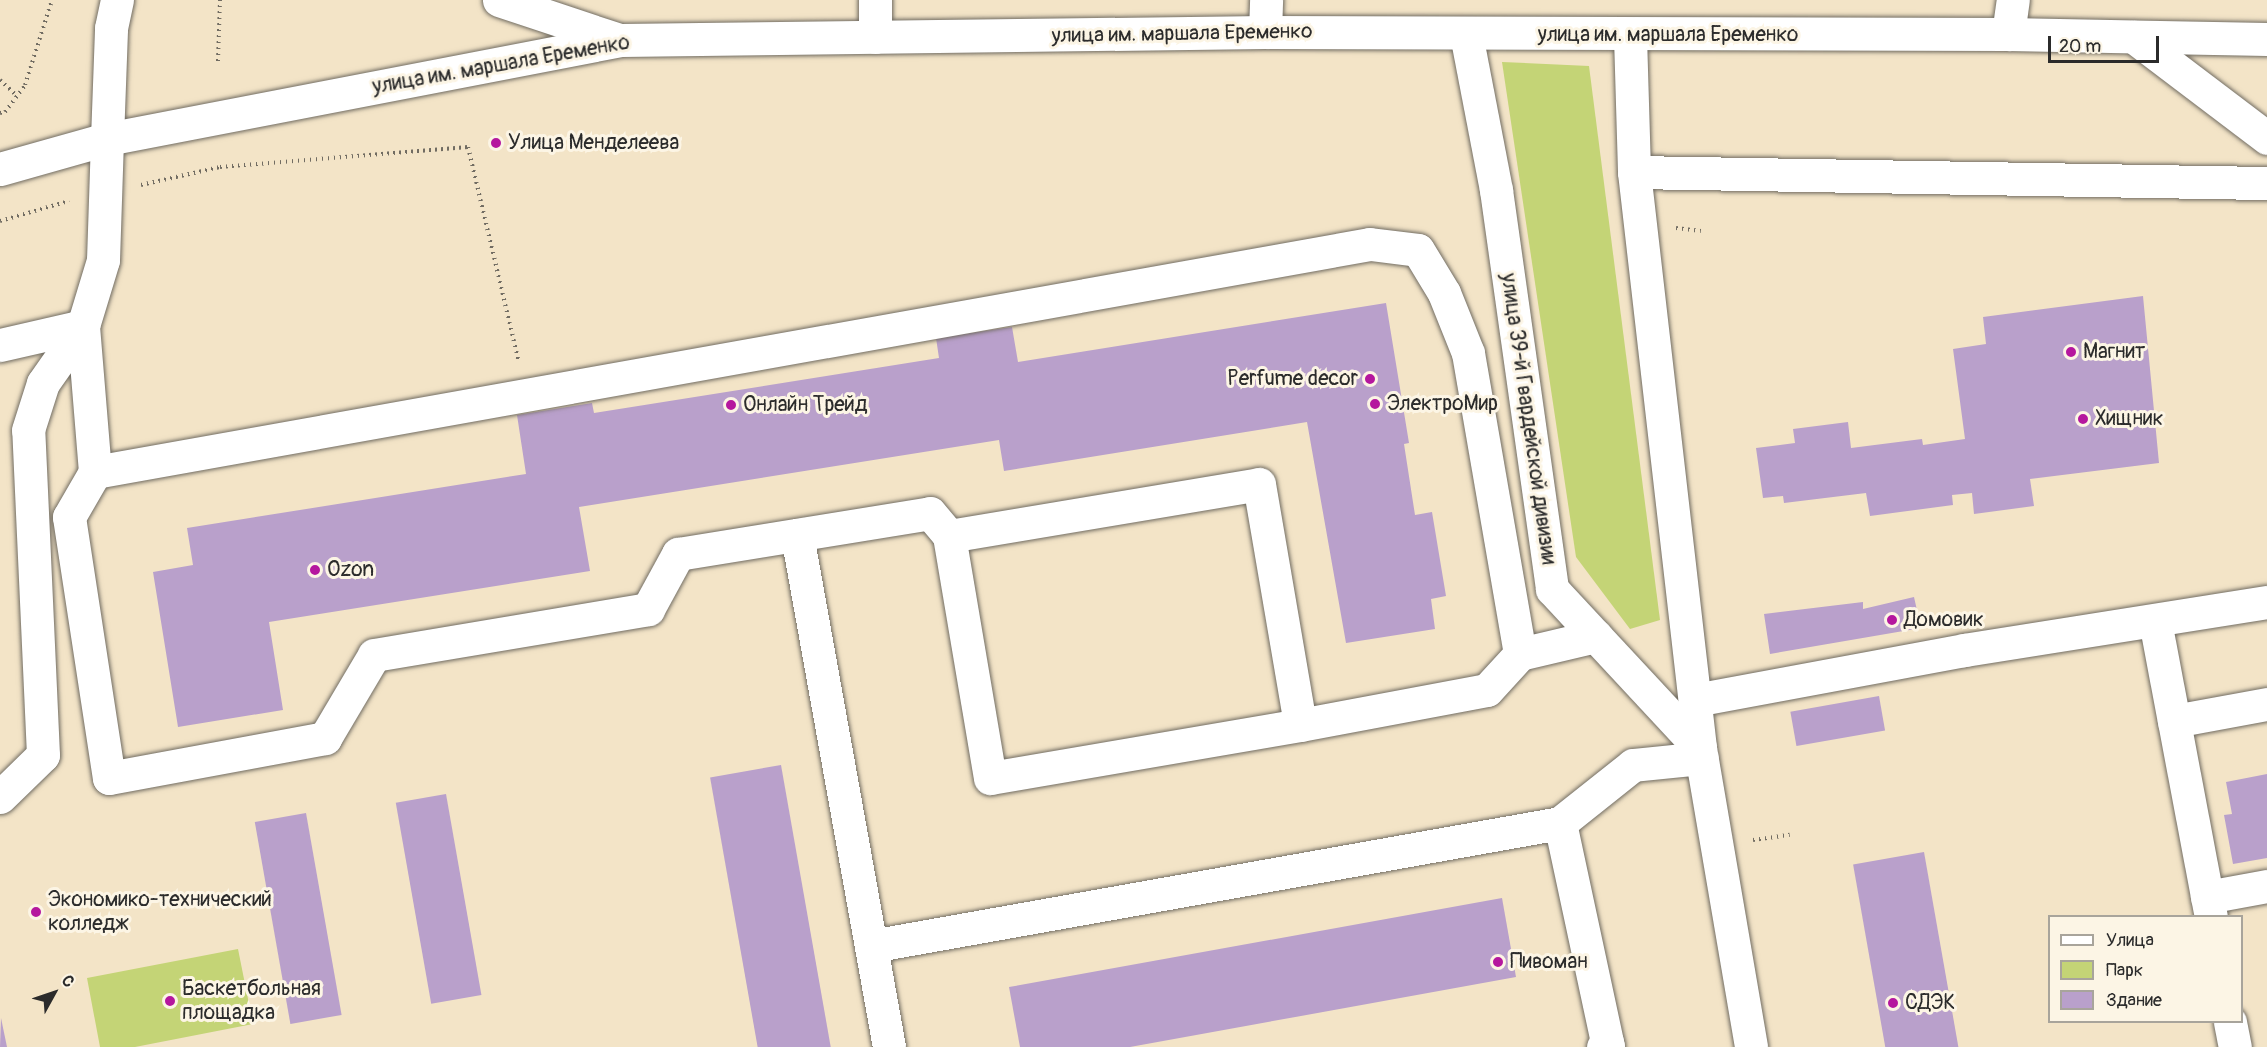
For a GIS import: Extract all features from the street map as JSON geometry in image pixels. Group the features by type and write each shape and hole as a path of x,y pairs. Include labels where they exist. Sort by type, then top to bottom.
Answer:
{"main road":[{"path":"0,797 43,755 28,430 43,383 83,326 103,260 111,28 117,0"},
{"path":"499,0 621,40"},
{"path":"875,0 875,37"},
{"path":"1265,33 1266,0"},
{"path":"2008,34 2013,0"},
{"name":"улица им. маршала Еременко","path":"0,170 107,139 621,40 1265,33 1630,36 2008,34 2267,39"},
{"name":"улица 39-й Гвардейской дивизии","path":"1466,34 1496,190 1552,590 1702,753"},
{"path":"1630,36 1634,172 1695,700 1751,1047"},
{"path":"2134,37 2267,138"},
{"path":"1634,172 2266,188"},
{"path":"95,472 1370,244 1418,250 1444,293 1468,353 1520,654"},
{"path":"0,345 83,326"},
{"path":"83,326 95,472 69,517 109,778 325,738 374,655 648,609 678,554 930,513 949,536 990,778 1300,725 1487,690 1520,654 1596,636"},
{"path":"949,536 1259,484 1300,725"},
{"path":"797,535 889,1047"},
{"path":"1695,700 1964,650 2267,602"},
{"path":"2155,621 2209,907 2267,886"},
{"path":"2174,721 2267,704"},
{"path":"871,946 1560,823 1633,765 1702,753"},
{"path":"1560,823 1607,1045"},
{"path":"2230,1023 2235,1047"}],"path":[{"path":"0,113 5,112 25,85 52,0"},
{"path":"218,61 220,0"},
{"path":"0,80 17,96"},
{"path":"220,167 468,147 526,394"},
{"path":"0,221 34,208"},
{"path":"1753,840 1790,835"}],"green space":[{"path":"1502,62 1589,66 1660,620 1630,629 1576,557"},
{"name":"Баскетбольная площадка","path":"238,949 253,1024 135,1047 100,1047 87,978"}],"building":[{"path":"2143,296 2159,463 2030,479 2034,506 1974,514 1972,493 1952,495 1953,505 1870,516 1866,493 1784,503 1783,496 1763,498 1756,448 1795,443 1793,429 1848,422 1851,448 1922,439 1923,445 1965,439 1953,349 1986,344 1983,317"},
{"path":"1386,303 1409,443 1404,444 1415,515 1432,512 1446,596 1431,599 1435,629 1346,643 1307,422 1004,471 999,440 579,507 590,571 269,622 283,710 178,727 153,572 193,565 187,528 526,474 517,415 592,403 594,413 939,358 936,338 1012,327 1018,362"},
{"path":"1914,597 1921,628 1770,654 1764,614 1863,602 1863,609"},
{"path":"1879,696 1885,730 1796,746 1790,712"},
{"path":"781,765 831,1047 758,1047 710,778"},
{"path":"2267,774 2267,858 2233,864 2224,815 2232,814 2226,782"},
{"path":"446,794 481,995 431,1004 396,803"},
{"path":"306,813 342,1015 290,1024 255,822"},
{"path":"1924,852 1958,1047 1885,1047 1853,865"},
{"path":"1502,898 1516,977 1130,1047 1020,1047 1009,987"},
{"path":"1,1018 7,1047 0,1047"}],"place":[{"name":"Улица Менделеева","path":"496,143"},
{"name":"Магнит","path":"2071,352"},
{"name":"Perfume decor","path":"1370,379"},
{"name":"ЭлектроМир","path":"1375,404"},
{"name":"Онлайн Трейд","path":"731,405"},
{"name":"Хищник","path":"2083,419"},
{"name":"Ozon","path":"315,570"},
{"name":"Домовик","path":"1892,620"},
{"name":"Экономико-технический колледж","path":"36,912"},
{"name":"Пивоман","path":"1498,962"},
{"name":"Баскетбольная площадка","path":"170,1001"},
{"name":"СДЭК","path":"1893,1003"}]}
